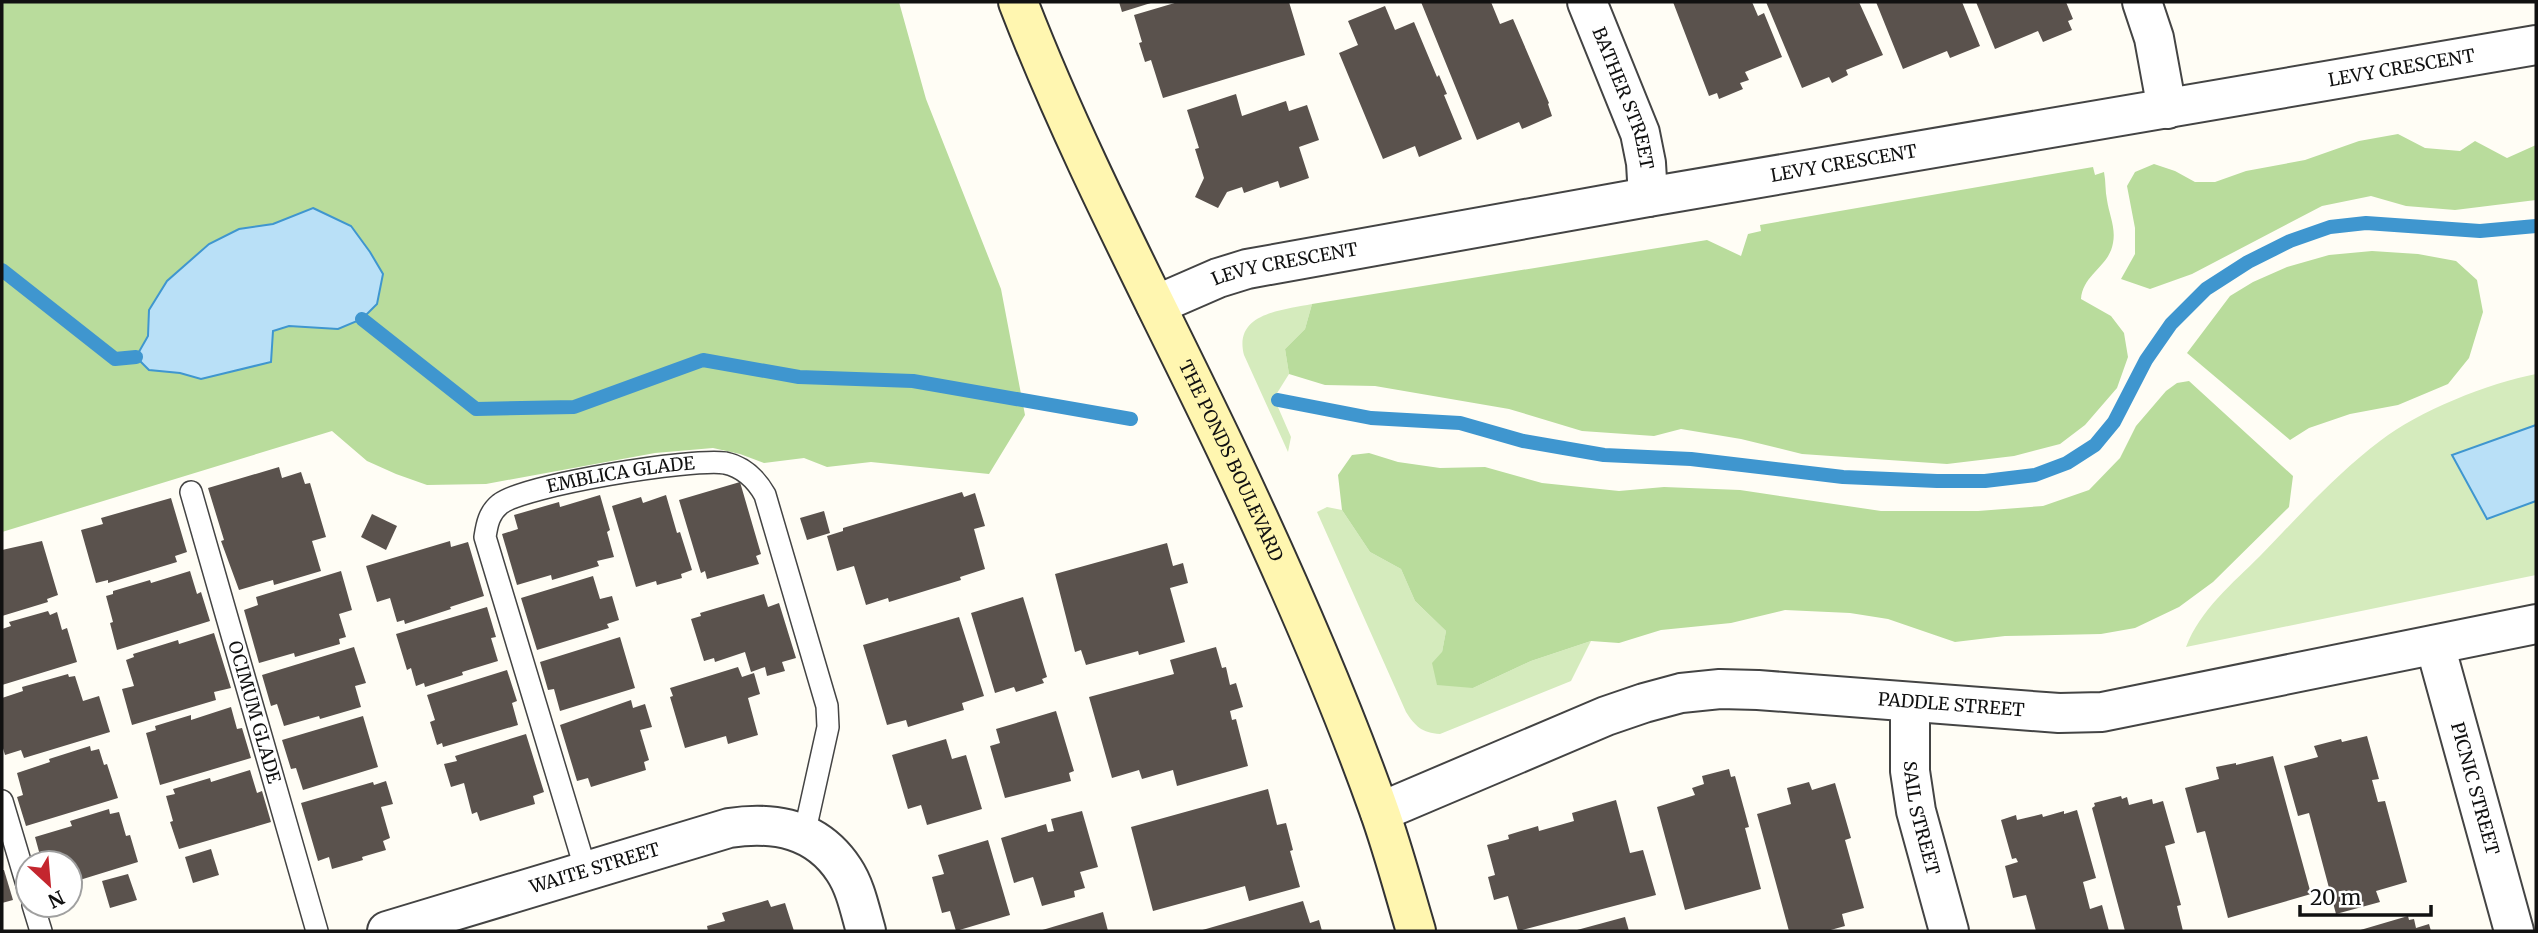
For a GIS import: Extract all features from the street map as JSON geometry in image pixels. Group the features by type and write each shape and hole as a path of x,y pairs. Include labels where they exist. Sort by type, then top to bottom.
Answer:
{"street":[{"name":"THE PONDS BOULEVARD","path":"1018,2 1047,79 1225,447 1297,605 1344,716 1380,812 1416,931"},
{"name":"BATHER STREET","path":"1587,2 1640,133 1646,163 1648,197"},
{"path":"2142,2 2154,38 2167,108"},
{"name":"LEVY CRESCENT","path":"1156,305 1217,278 1247,270 1648,197 2536,45"},
{"name":"PADDLE STREET","path":"1380,812 1606,716 1681,693 1720,689 1758,690 2059,713 2102,712 2536,624"},
{"name":"PICNIC STREET","path":"2435,645 2514,931"},
{"name":"SAIL STREET","path":"1910,702 1910,771 1916,811 1950,931"},
{"name":"WAITE STREET","path":"387,931 729,828 755,824 780,827 804,835"},
{"path":"804,835 824,848 844,871 856,896 866,931"}],"lane":[{"name":"EMBLICA GLADE","path":"586,871 485,537 488,518 499,505 520,494 658,466 724,463 741,469 757,480 765,495 827,706 828,727 804,835"},
{"name":"OCIMUM GLADE","path":"191,492 317,931"},
{"path":"2,801 16,849"}],"green space":[{"path":"2,2 899,2 926,99 1001,289 1025,415 989,474 871,462 827,467 804,458 764,463 713,448 655,453 486,484 427,485 367,461 332,431 2,532"},
{"path":"2398,134 2425,148 2460,151 2475,141 2507,158 2536,145 2536,200 2455,210 2406,206 2371,196 2322,206 2192,274 2150,289 2121,279 2135,254 2135,228 2127,186 2135,172 2154,164 2195,182 2215,182 2246,171 2305,160 2359,141"},
{"path":"2093,167 2095,175 2104,172 2114,237 2111,251 2086,283 2081,299 2111,316 2124,333 2128,357 2117,388 2085,425 2060,444 2014,456 1947,464 1802,454 1741,439 1681,429 1654,436 1582,431 1509,409 1375,386 1325,385 1289,374 1285,349 1305,329 1312,304 1707,240 1741,256 1748,234 1761,231 1760,225"},
{"path":"2372,251 2418,254 2456,261 2477,280 2483,312 2469,358 2448,384 2398,405 2350,414 2309,428 2290,440 2187,353 2230,296 2253,282 2287,267 2329,255"},
{"path":"1312,304 1305,329 1285,349 1289,374 1274,398 1291,437 1288,452 1244,355 1243,341 1246,330 1263,316"},
{"path":"2536,374 2536,575 2186,647 2200,621 2218,598 2333,482 2380,441 2434,409 2497,384"},
{"path":"2189,381 2293,476 2289,507 2213,582 2179,607 2135,628 2101,634 2005,636 1955,642 1888,619 1850,613 1785,610 1731,623 1661,630 1619,643 1591,641 1531,661 1473,688 1437,685 1432,663 1442,652 1446,631 1415,601 1401,569 1370,552 1342,510 1338,475 1352,455 1369,453 1398,462 1440,468 1485,467 1542,483 1619,491 1664,487 1740,490 1881,511 1978,511 2043,506 2089,490 2120,458 2136,426 2166,391 2177,383"},
{"path":"1327,507 1342,510 1370,552 1401,569 1415,601 1446,631 1442,652 1473,688 1531,661 1591,641 1571,681 1440,734 1420,728 1406,712 1317,512"}],"water":[{"path":"313,208 351,226 383,274 377,304 362,319 338,329 289,326 273,331 271,362 201,379 180,373 149,370 136,357 148,336 149,310 167,281 209,244 239,229 273,224"},
{"path":"2536,425 2536,501 2487,519 2452,455"}],"building":[{"path":"1119,2 1154,2 1122,12"},
{"path":"1178,2 1289,2 1305,55 1163,98 1151,60 1145,62 1134,15"},
{"path":"1421,2 1491,2 1500,24 1513,19 1552,116 1522,129 1519,122 1477,140"},
{"path":"1673,2 1752,2 1758,16 1764,13 1782,57 1745,72 1749,80 1740,83 1743,89 1719,99 1717,93 1709,96"},
{"path":"1766,2 1859,2 1883,55 1846,70 1848,75 1832,83 1829,77 1802,88"},
{"path":"1876,2 1962,2 1980,46 1950,58 1947,51 1903,69"},
{"path":"1976,2 2066,2 2073,19 2068,21 2072,30 2043,42 2038,31 1995,49"},
{"path":"1385,6 1395,30 1414,22 1447,94 1444,95 1462,139 1419,157 1415,146 1383,159 1339,53 1358,45 1348,21"},
{"path":"1236,94 1242,116 1286,101 1289,111 1307,105 1319,140 1299,147 1309,178 1280,188 1278,181 1244,193 1242,187 1227,192 1218,208 1195,197 1204,178 1195,149 1199,148 1187,110"},
{"path":"279,467 282,478 301,472 305,484 310,483 326,537 312,541 321,571 274,585 273,580 239,590 221,541 224,540 208,488"},
{"path":"740,482 761,554 756,556 759,564 707,579 705,571 701,573 679,500"},
{"path":"962,492 964,497 975,493 985,526 974,529 985,569 960,577 961,580 889,602 888,598 866,605 854,566 837,571 827,536 843,531 843,528"},
{"path":"600,495 614,557 597,561 599,566 552,580 551,575 517,585 502,534 518,529 514,515 559,502 560,507"},
{"path":"666,495 692,570 681,574 682,578 636,587 612,506 641,497 643,503"},
{"path":"171,498 187,552 175,556 177,562 108,583 108,580 96,583 81,530 103,524 101,518"},
{"path":"824,511 830,533 807,540 800,518"},
{"path":"372,514 397,526 386,550 361,537"},
{"path":"42,541 58,595 47,599 48,602 2,616 2,550"},
{"path":"450,541 451,547 468,542 484,596 405,624 404,620 397,622 390,598 377,602 366,566"},
{"path":"1167,543 1173,566 1183,563 1188,583 1170,588 1185,642 1139,655 1138,651 1086,665 1081,650 1075,652 1055,574"},
{"path":"190,571 197,594 201,592 210,621 117,650 106,596 113,594 113,591"},
{"path":"341,571 352,610 339,614 346,637 339,639 340,644 295,657 294,653 259,663 244,610 258,605 256,597"},
{"path":"593,576 600,599 612,596 619,620 607,624 609,628 537,650 521,598"},
{"path":"764,594 768,607 779,603 796,658 782,662 785,671 767,676 765,667 751,672 745,652 715,662 714,658 704,661 691,619 701,616 700,613"},
{"path":"1023,597 1047,677 1042,679 1044,683 1016,692 1014,687 995,693 971,613"},
{"path":"487,607 496,637 491,638 498,661 425,687 424,683 416,686 411,668 407,670 396,634"},
{"path":"48,611 50,615 57,612 62,630 67,628 77,662 2,685 2,629 11,626 9,622"},
{"path":"959,617 984,696 962,703 964,710 908,727 906,720 887,725 863,645"},
{"path":"214,633 231,688 214,692 216,700 132,725 122,689 134,686 126,660 134,657 133,654 178,640 179,644"},
{"path":"620,637 635,688 560,711 554,689 548,690 540,662"},
{"path":"354,647 366,683 355,686 361,707 284,726 277,704 271,706 262,675"},
{"path":"1216,647 1222,668 1226,667 1230,685 1236,683 1243,707 1230,711 1232,720 1236,719 1248,766 1177,786 1173,770 1142,779 1139,770 1112,778 1089,697 1174,674 1170,660"},
{"path":"738,667 742,677 754,673 760,694 748,698 758,735 728,744 726,736 685,748 670,697 673,696 670,688"},
{"path":"507,670 517,701 512,703 518,725 443,747 442,743 437,745 430,722 435,720 427,695"},
{"path":"68,674 69,677 75,676 83,701 99,696 110,732 24,758 21,750 5,755 2,745 2,698 23,691 22,687"},
{"path":"631,700 633,708 645,704 652,727 640,730 649,760 644,762 646,770 591,787 588,778 577,781 560,725"},
{"path":"231,707 237,729 242,728 251,758 160,785 146,733 156,730 155,726 191,715 191,720"},
{"path":"1056,711 1074,771 1069,773 1071,781 1005,798 990,746 1000,743 996,729"},
{"path":"363,716 378,767 303,790 296,768 291,769 282,740"},
{"path":"526,734 544,792 533,796 535,804 480,821 477,812 472,814 464,783 451,787 444,764 457,761 455,756"},
{"path":"2367,736 2379,779 2372,780 2378,802 2385,801 2407,882 2376,891 2380,902 2336,914 2309,813 2298,816 2284,766 2318,757 2314,746"},
{"path":"946,739 952,759 966,755 982,809 927,825 921,805 908,809 892,755"},
{"path":"90,746 91,751 99,749 118,798 26,826 17,797 23,795 17,773"},
{"path":"2273,756 2311,894 2228,918 2205,831 2197,833 2185,788 2219,779 2216,767"},
{"path":"1729,769 1731,777 1735,776 1749,827 1745,828 1761,889 1685,910 1657,807 1695,795 1692,788 1704,784 1702,776"},
{"path":"250,770 257,793 262,791 271,822 179,849 170,822 173,821 166,796 175,794 173,789 210,778 211,782"},
{"path":"386,781 393,804 381,807 390,838 383,841 386,850 332,869 329,857 318,861 301,803 373,782 374,785"},
{"path":"1809,782 1812,790 1835,783 1851,838 1845,840 1864,908 1842,914 1845,926 1827,931 1789,931 1757,814 1791,804 1787,788"},
{"path":"1268,789 1277,825 1286,823 1300,887 1249,901 1245,886 1153,911 1131,827"},
{"path":"2121,796 2122,799 2127,797 2129,805 2152,799 2153,804 2163,801 2175,843 2165,846 2181,905 2177,906 2183,931 2125,931 2092,808 2094,803"},
{"path":"1616,800 1630,853 1643,850 1656,895 1518,931 1508,896 1494,900 1488,877 1495,875 1487,845 1538,826 1539,831 1574,821 1572,813"},
{"path":"109,809 110,814 119,812 126,836 130,835 138,862 84,879 84,849 38,849 35,837 72,826 70,821"},
{"path":"2077,810 2096,878 2083,882 2090,909 2102,905 2109,931 2036,931 2026,895 2013,898 2005,866 2018,862 2016,858 2012,859 2001,820 2016,815 2017,820"},
{"path":"1082,811 1098,867 1080,872 1085,888 1074,891 1075,897 1042,906 1033,877 1014,883 1001,838 1046,824 1048,832 1054,831 1051,819"},
{"path":"988,840 1010,915 956,931 950,911 942,913 932,877 944,874 938,855"},
{"path":"211,849 219,875 193,883 185,857"},
{"path":"2,870 13,900 2,903"},
{"path":"128,874 137,900 110,908 102,881"},
{"path":"768,900 771,907 785,903 794,931 708,931 707,926 725,921 722,913"},
{"path":"1303,901 1310,923 1319,920 1322,931 1199,931"},
{"path":"1103,912 1108,931 1039,931"},
{"path":"2408,916 2409,920 2414,919 2416,928 2429,924 2431,931 2357,931"},
{"path":"1625,917 1629,931 1577,931 1577,930"}],"waterway":[{"path":"1278,400 1371,418 1460,423 1523,441 1604,455 1691,459 1843,477 1985,481 2035,475 2067,463 2095,445 2114,422 2146,360 2171,324 2206,289 2248,262 2290,241 2330,227 2366,223 2480,231 2536,226"},
{"path":"2,270 115,359 136,357"},
{"path":"362,319 476,409 574,407 703,360 799,377 913,381 1131,419"}]}
